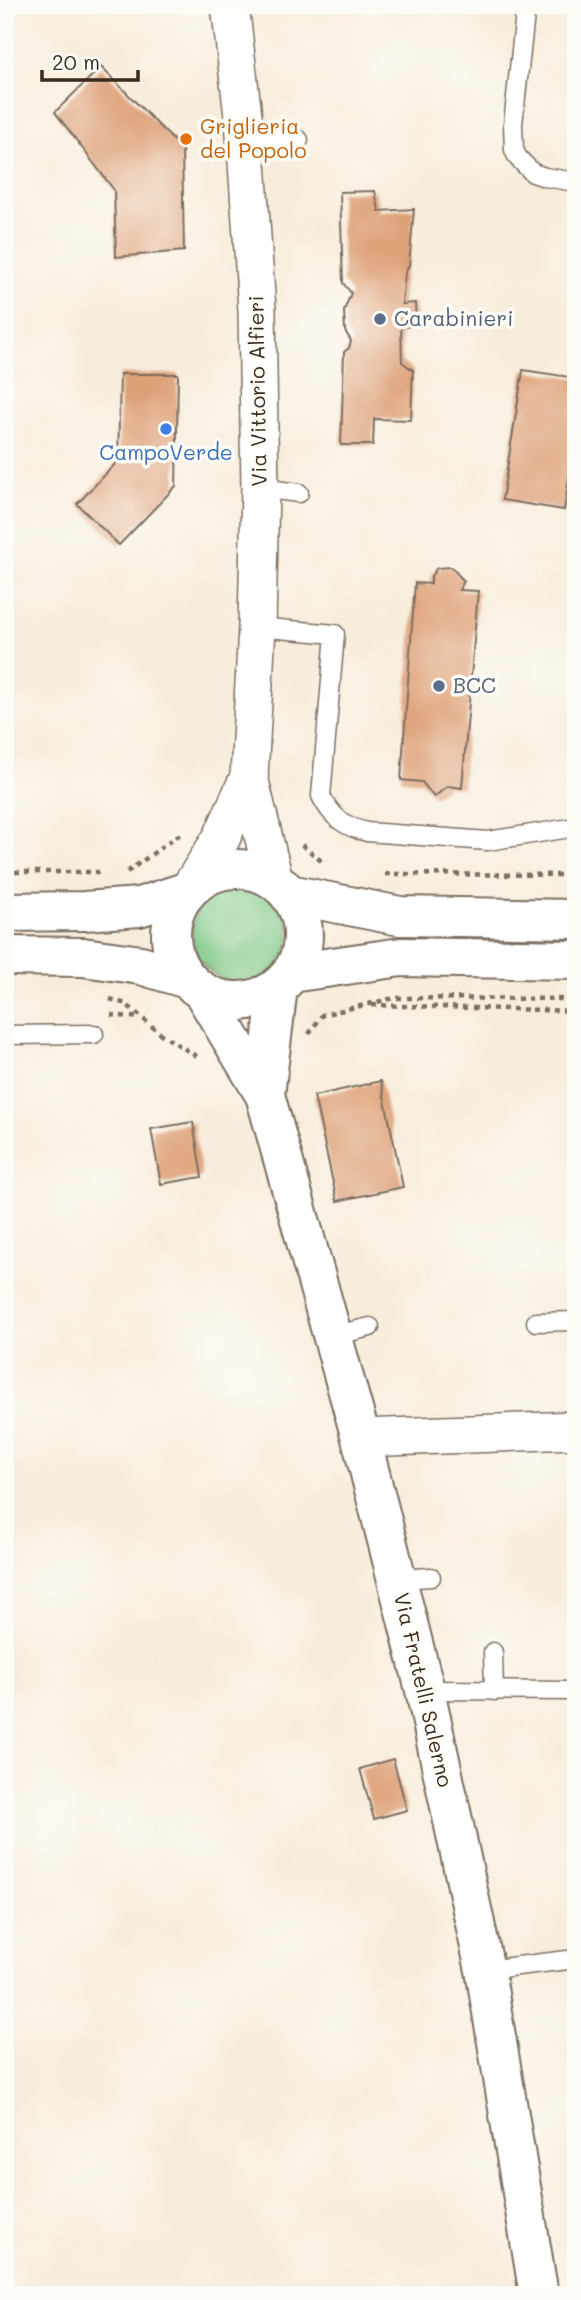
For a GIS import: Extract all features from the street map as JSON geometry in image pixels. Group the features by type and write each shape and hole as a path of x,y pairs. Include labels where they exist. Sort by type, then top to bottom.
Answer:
{"street":[{"name":"Via Vittorio Alfieri","path":"230,5 245,133 257,310 260,488 257,627 249,777 281,887"},
{"name":"Via Vittorio Alfieri","path":"188,891 220,839 249,777"},
{"path":"195,986 175,961 171,943 172,925 177,906 188,891 202,879 218,871 236,869 256,872 281,887 400,916 576,919"},
{"path":"5,957 83,957 141,965 223,1000 243,1001 261,997 285,980 300,957 303,935 300,913 281,887"},
{"path":"5,912 84,911 139,906 188,891"},
{"path":"285,980 401,957 576,960"},
{"name":"Via Fratelli Salerno","path":"265,1095 285,980"},
{"name":"Via Fratelli Salerno","path":"195,986 265,1095 361,1438 414,1578 425,1690 485,1970 539,2295"},
{"path":"361,1438 576,1430"}],"lane":[{"path":"526,5 513,124 514,150 533,173 576,182"},
{"path":"245,133 299,140"},
{"path":"260,488 299,492"},
{"path":"257,627 335,634 321,796 341,822 353,829 367,832 488,841 576,827"},
{"path":"5,1035 94,1034"},
{"path":"536,1322 576,1321"},
{"path":"333,1336 370,1327"},
{"path":"493,1652 494,1691"},
{"path":"425,1690 576,1691"},
{"path":"485,1970 576,1959"}],"path":[{"path":"117,872 128,872 189,826"},
{"path":"5,872 105,872"},
{"path":"376,874 576,875"},
{"path":"104,998 126,1004 143,1019"},
{"path":"306,1038 322,1016 394,998 576,999"},
{"path":"365,1005 576,1012"}],"green space":[{"path":"241,884 260,888 276,898 286,914 290,933 286,952 276,968 260,978 241,982 222,978 206,968 196,952 192,933 196,914 206,898 222,888"}],"building":[{"path":"101,67 182,149 184,251 116,257 114,190 55,112"},
{"name":"Carabinieri","path":"375,191 379,211 414,209 402,304 415,303 416,326 401,327 402,362 413,370 411,420 374,419 373,445 341,445 344,352 351,341 345,331 344,311 351,293 343,283 340,192"},
{"path":"523,370 576,378 576,434 564,510 502,500"},
{"path":"120,374 178,374 176,486 119,545 77,504 118,461"},
{"name":"BCC","path":"451,567 464,581 459,590 478,591 462,788 448,786 434,797 422,782 401,780 415,583 431,584 431,576 437,568"},
{"path":"381,1081 403,1187 337,1201 314,1096"},
{"path":"193,1122 202,1177 161,1184 151,1129"},
{"path":"393,1759 407,1810 374,1819 360,1769"}],"place":[{"name":"Griglieria del Popolo","path":"186,139"},
{"name":"Carabinieri","path":"380,319"},
{"name":"CampoVerde","path":"166,429"},
{"name":"BCC","path":"439,686"}]}
